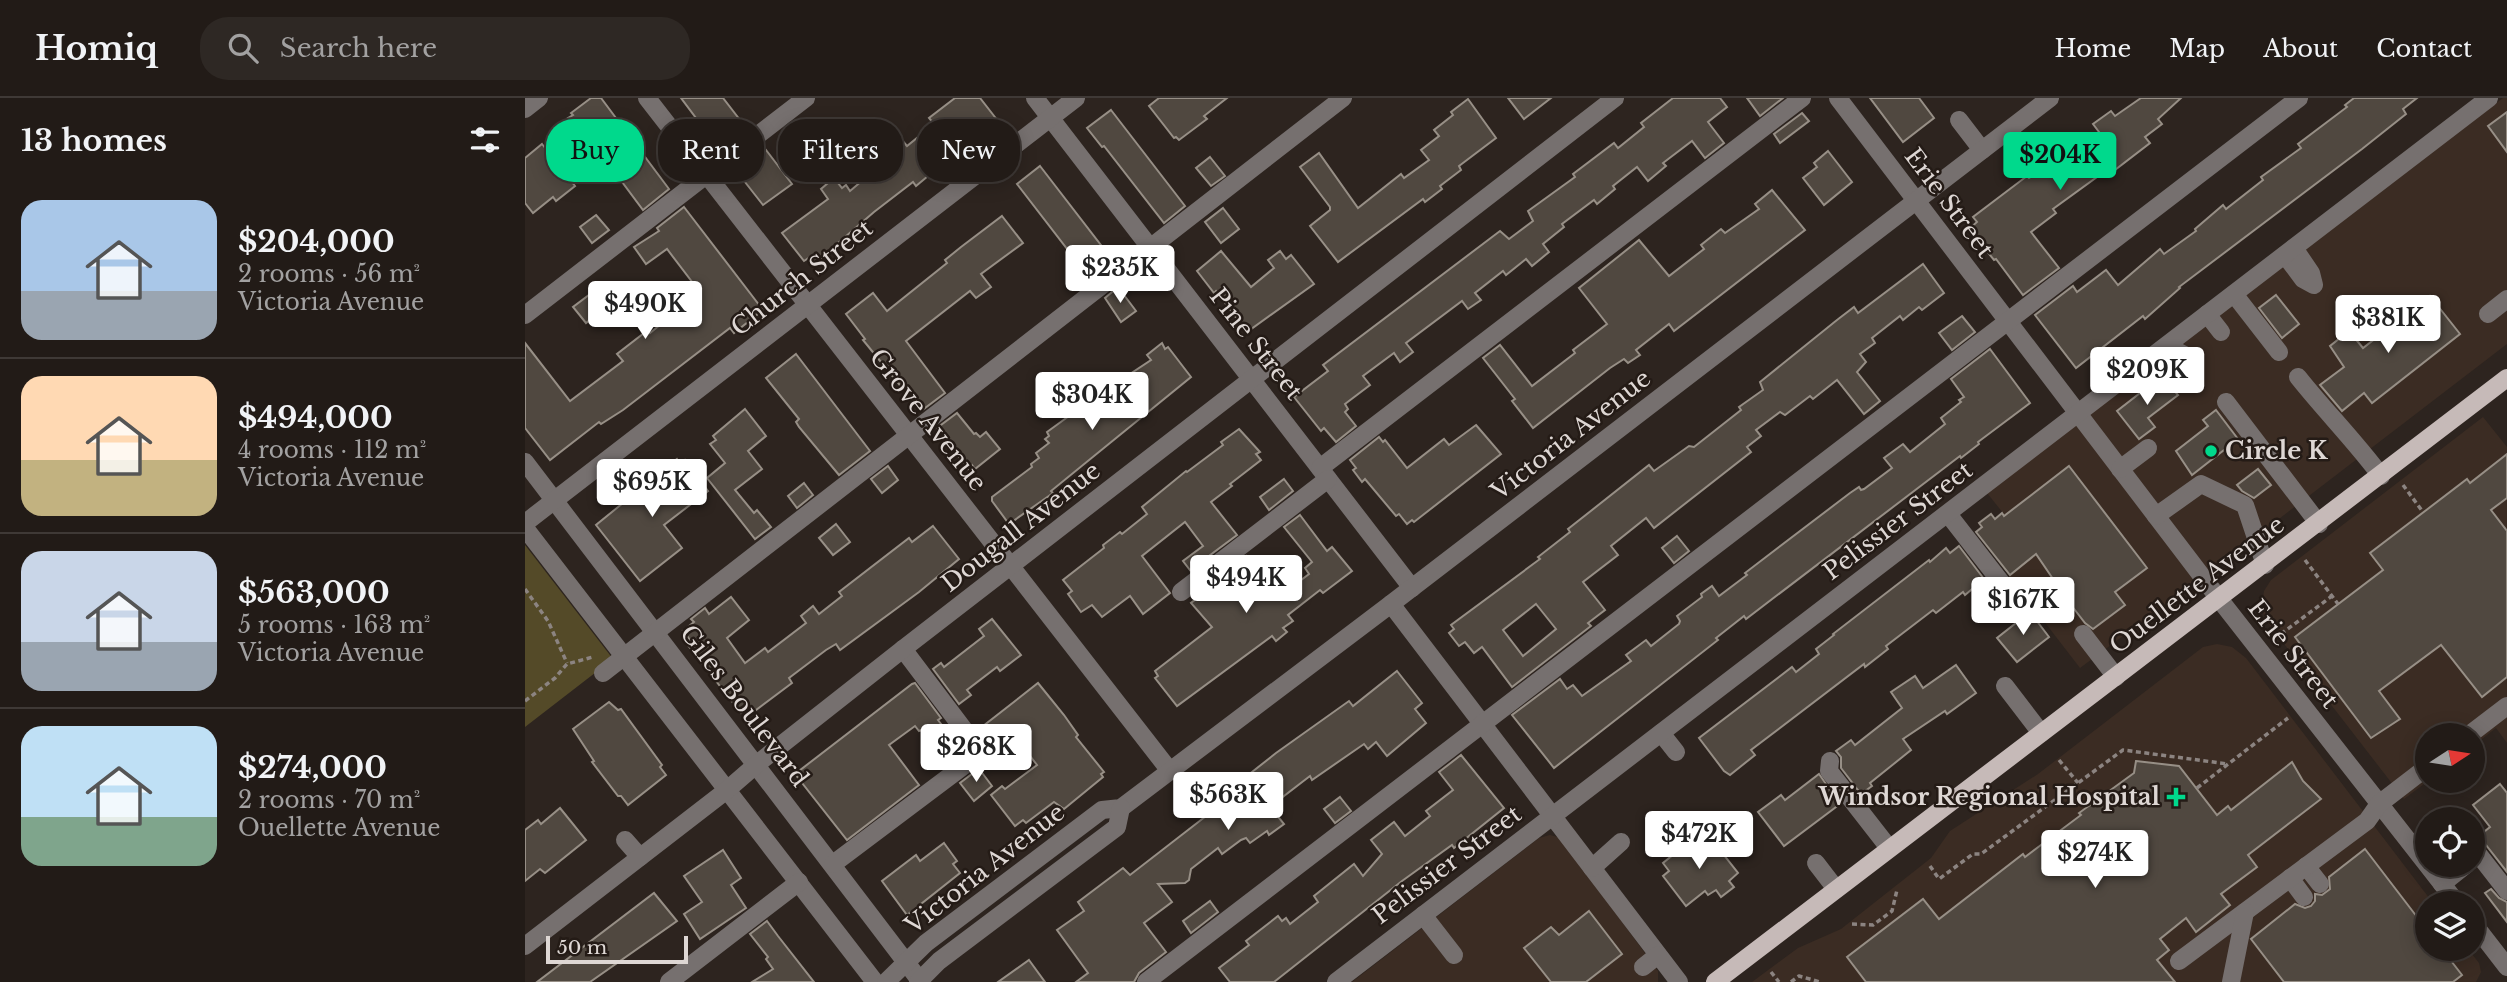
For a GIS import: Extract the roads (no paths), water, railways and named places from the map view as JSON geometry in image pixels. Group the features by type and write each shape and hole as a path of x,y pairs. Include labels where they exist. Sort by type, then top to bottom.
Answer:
{"main road":[{"name":"Ouellette Avenue","path":"1715,982 2507,379"}],"street":[{"path":"525,109 539,98"},
{"name":"Grove Avenue","path":"647,98 664,119"},
{"path":"764,130 806,98"},
{"name":"Pine Street","path":"1034,98 1412,588"},
{"name":"Church Street","path":"525,526 555,500 1076,98"},
{"path":"603,673 1343,98"},
{"name":"Dougall Avenue","path":"525,946 727,790 903,649 1615,98"},
{"path":"1181,592 1324,473 1802,98"},
{"name":"Erie Street","path":"1838,98 2220,600 2448,891"},
{"name":"Victoria Avenue","path":"886,982 926,943 1102,810 1121,808 2050,98"},
{"path":"1146,982 2299,98"},
{"name":"Pelissier Street","path":"1336,982 2489,98"},
{"path":"1959,120 1982,150"},
{"path":"525,315 697,182"},
{"name":"Grove Avenue","path":"713,182 1170,771"},
{"path":"2234,294 2279,352"},
{"path":"2488,314 2507,299"},
{"path":"2207,314 2221,332"},
{"path":"2167,346 2194,359"},
{"path":"2298,377 2326,413 2359,446 2381,476"},
{"path":"2226,402 2319,524"},
{"path":"2120,469 2148,448"},
{"name":"Giles Boulevard","path":"525,462 920,981"},
{"path":"2156,516 2201,484 2245,505 2265,565"},
{"path":"1948,514 2011,595"},
{"path":"525,526 875,982"},
{"path":"1391,604 1679,982"},
{"path":"2083,634 2116,677"},
{"path":"833,864 966,764 974,743 903,649"},
{"path":"2005,686 2041,733"},
{"path":"2485,723 2507,706"},
{"path":"1661,733 1675,752"},
{"path":"1830,761 1829,771 1889,848"},
{"path":"2179,961 2367,821 2379,804 2415,776"},
{"name":"Victoria Avenue","path":"920,981 939,961 1117,827 1121,808"},
{"path":"625,839 640,857"},
{"path":"1592,867 1621,842"},
{"path":"1816,863 1836,888"},
{"path":"2306,866 2320,884"},
{"path":"2485,868 2507,891"},
{"path":"2442,884 2450,877"},
{"path":"2290,878 2304,897"},
{"path":"669,982 799,882"},
{"path":"2231,982 2245,912"},
{"path":"1423,915 1454,955"},
{"path":"2485,939 2507,967"},
{"path":"1643,967 1658,955"}],"place":[{"name":"Circle K","path":"2211,451"},
{"name":"Windsor Regional Hospital","path":"2176,797"}]}
